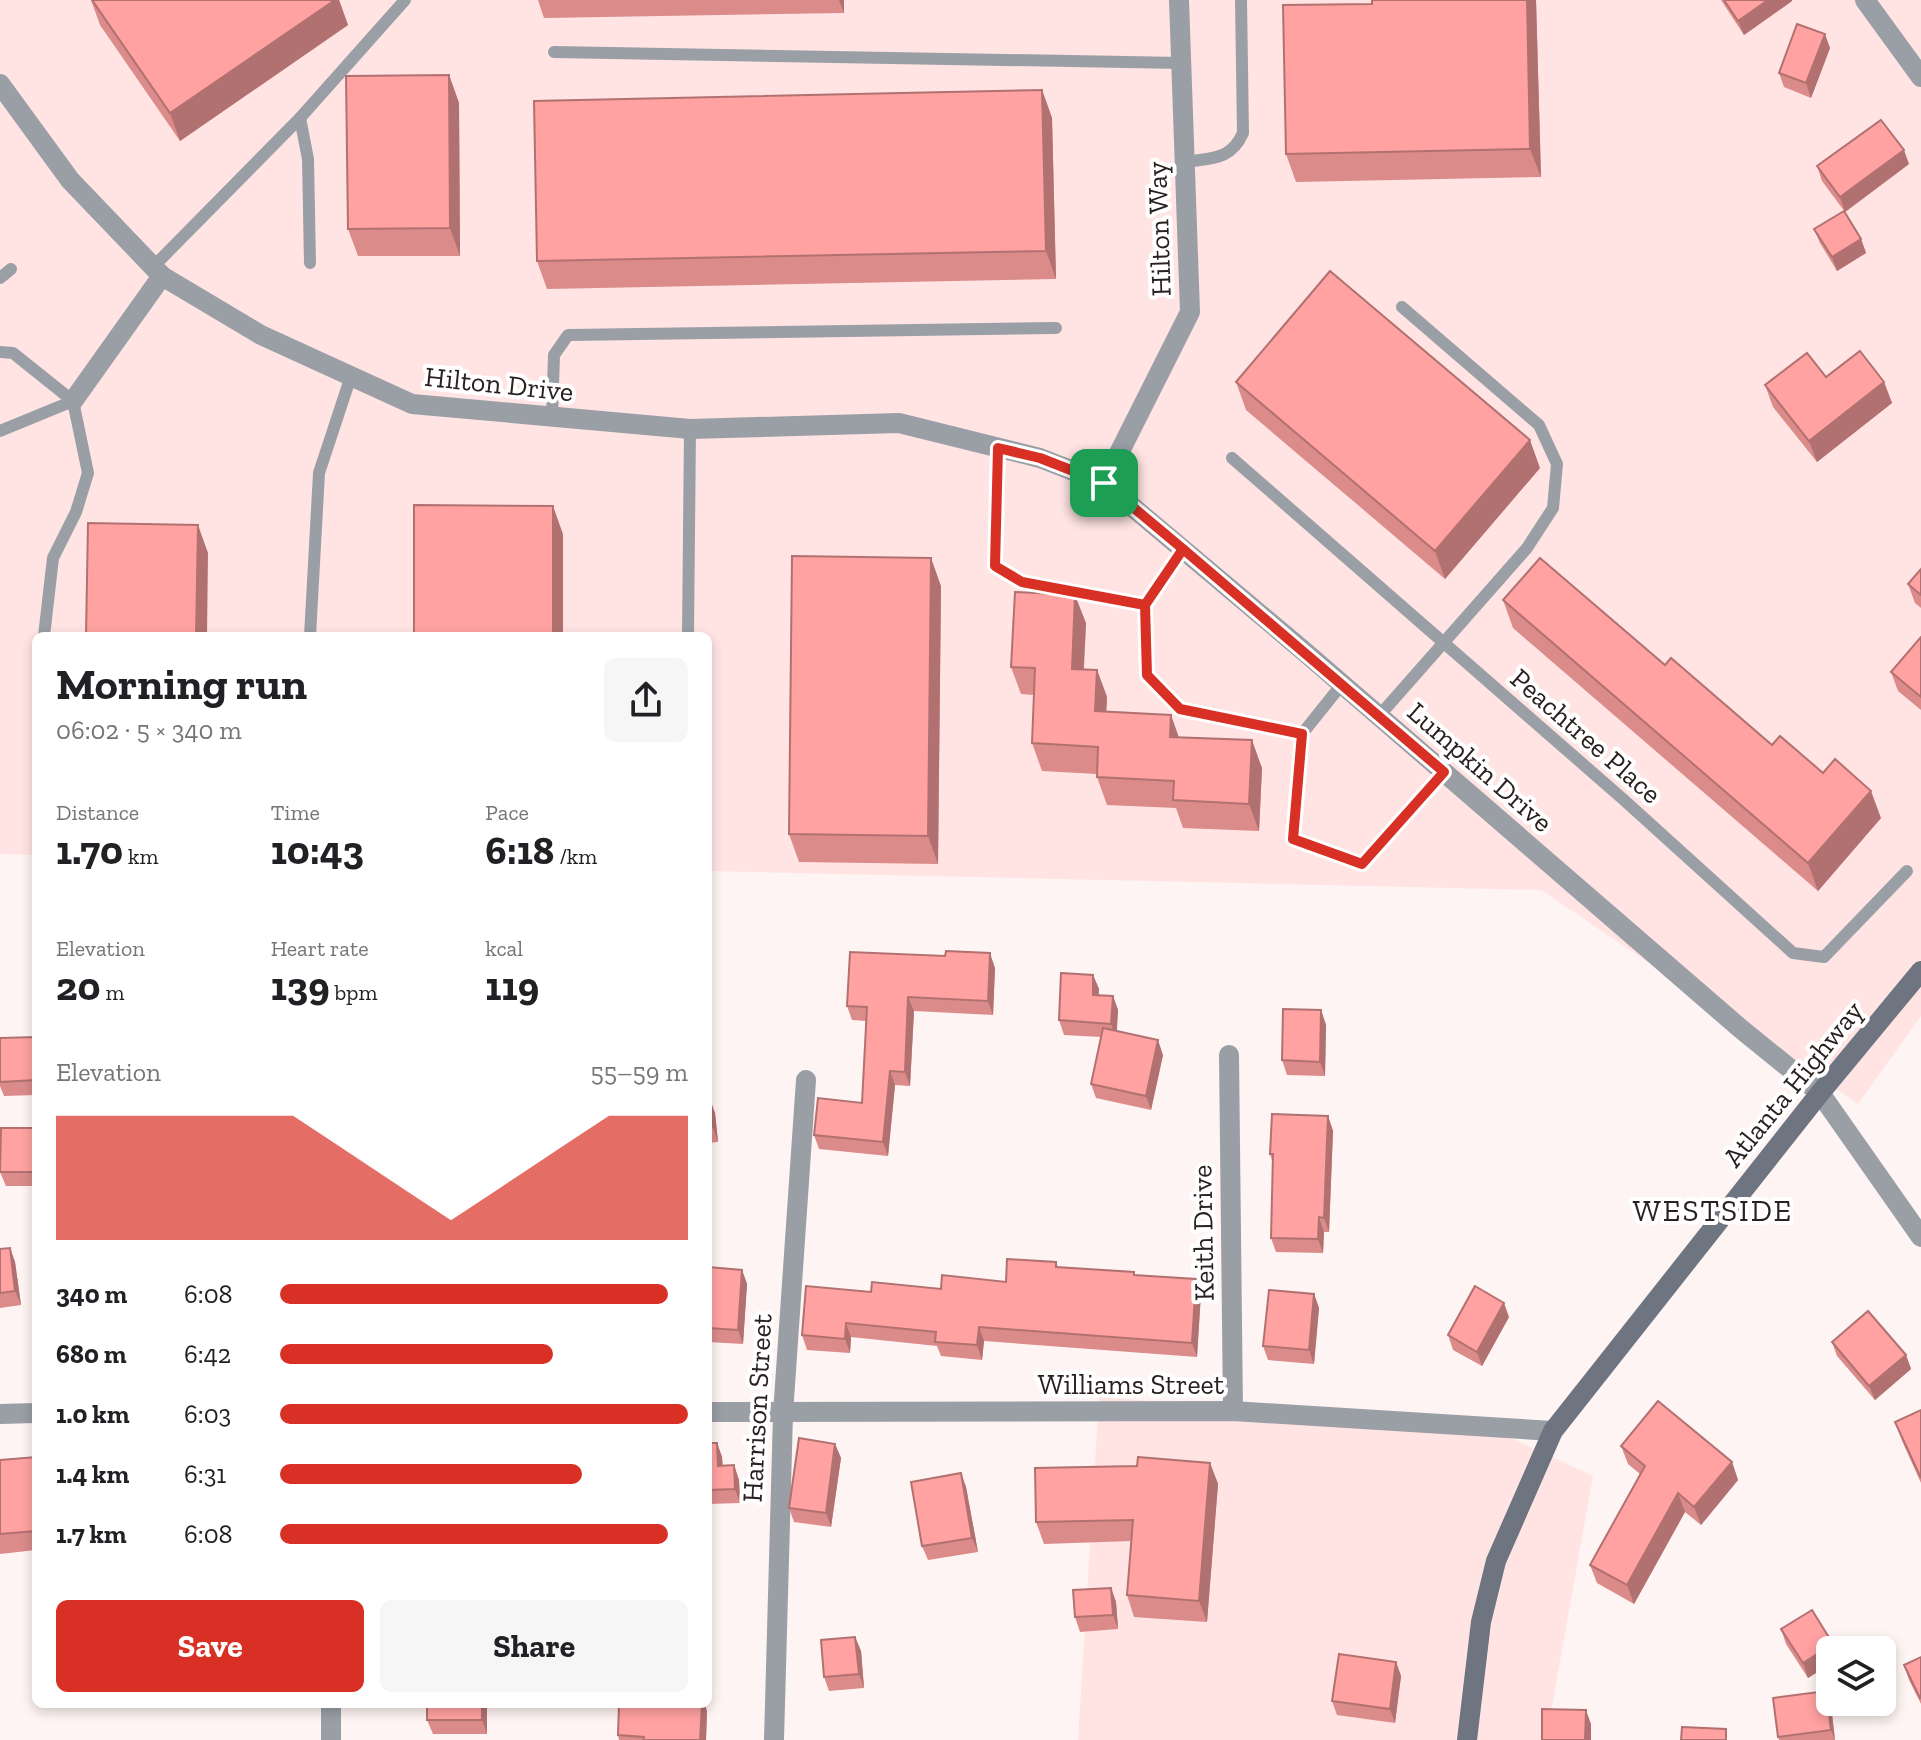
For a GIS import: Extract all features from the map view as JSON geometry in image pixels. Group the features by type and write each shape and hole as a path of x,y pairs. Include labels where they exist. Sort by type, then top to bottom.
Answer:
{"main road":[{"name":"Atlanta Highway","path":"1467,1740 1481,1622 1496,1561 1553,1431 1820,1093 1921,971"}],"street":[{"name":"Hilton Way","path":"1104,483 1190,312 1179,0"},
{"path":"1865,0 1921,77"},
{"name":"Hilton Drive","path":"0,84 70,180 158,271 261,335 412,404 690,429 899,423 1040,458 1104,483"},
{"path":"73,401 158,271"},
{"name":"Lumpkin Drive","path":"1104,483 1741,1029 1820,1093 1921,1237"},
{"name":"Keith Drive","path":"1229,1055 1233,1411"},
{"name":"Harrison Street","path":"774,1740 783,1414 806,1080"},
{"name":"Williams Street","path":"712,1412 1233,1411 1553,1431"},
{"path":"0,1414 32,1413"},
{"path":"331,1708 331,1740"}],"lane":[{"path":"158,271 405,0"},
{"path":"1185,162 1220,157 1236,147 1243,133 1241,0"},
{"path":"554,52 1181,63"},
{"path":"300,118 308,159 310,263"},
{"path":"0,278 11,269"},
{"path":"1379,716 1527,548 1553,508 1557,464 1539,425 1402,307"},
{"path":"552,418 554,355 568,335 1056,328"},
{"path":"0,352 13,353 73,401 88,473 76,512 53,558 44,632"},
{"path":"310,632 319,473 351,376"},
{"path":"0,431 73,401"},
{"path":"688,632 690,429"},
{"path":"998,448 995,566 1022,582 1145,605"},
{"name":"Peachtree Place","path":"1232,458 1624,800 1793,953 1824,957 1907,871"},
{"path":"1183,549 1145,605 1147,675 1180,709 1302,734"},
{"path":"1342,684 1302,734 1293,839 1362,864 1444,772"}],"shaded area":[{"path":"0,0 1921,0 1921,1016 1858,1104 1541,890 712,871 712,632 32,632 32,855 0,854"},
{"path":"1099,1397 1485,1426 1593,1476 1546,1740 1078,1740"}],"building":[{"path":"92,0 335,0 170,113"},
{"path":"1372,0 1527,0 1530,149 1286,154 1283,5 1372,4"},
{"path":"1724,0 1768,0 1738,21"},
{"path":"1797,24 1825,34 1806,83 1779,73"},
{"path":"449,75 450,228 348,229 346,76"},
{"path":"1042,90 1046,251 537,261 534,101"},
{"path":"1881,120 1904,150 1840,197 1817,166"},
{"path":"1844,211 1861,239 1832,257 1814,229"},
{"path":"1330,271 1530,440 1435,551 1236,382"},
{"path":"1860,351 1884,382 1809,441 1765,385 1807,353 1826,377"},
{"path":"414,505 553,506 553,632 414,632"},
{"path":"88,523 198,525 196,632 86,632"},
{"path":"792,556 931,558 928,836 789,834"},
{"path":"1540,558 1665,665 1671,658 1772,745 1780,736 1823,773 1835,759 1871,791 1808,863 1503,600"},
{"path":"1921,569 1921,595 1908,584"},
{"path":"1015,592 1075,595 1072,669 1097,670 1095,711 1171,715 1170,737 1252,740 1249,804 1173,800 1174,781 1097,777 1098,747 1032,743 1035,668 1011,667"},
{"path":"1921,637 1921,697 1891,672"},
{"path":"946,951 990,953 988,1001 908,997 905,1072 890,1071 883,1142 814,1135 818,1098 862,1103 867,1007 847,1006 850,952 945,956"},
{"path":"1061,973 1093,975 1093,995 1113,996 1111,1024 1059,1020"},
{"path":"1283,1009 1321,1010 1320,1062 1282,1060"},
{"path":"1103,1028 1158,1040 1146,1096 1091,1084"},
{"path":"32,1037 32,1080 0,1082 0,1038"},
{"path":"1272,1114 1328,1116 1324,1218 1319,1217 1318,1239 1271,1238"},
{"path":"1,1128 32,1128 32,1172 0,1172"},
{"path":"10,1248 15,1291 0,1293 0,1249"},
{"path":"1007,1259 1056,1262 1056,1267 1196,1279 1192,1343 979,1327 977,1345 935,1342 936,1332 846,1323 845,1339 802,1335 806,1286 871,1292 872,1282 941,1289 942,1275 1006,1282"},
{"path":"712,1267 742,1270 738,1330 712,1328"},
{"path":"1475,1286 1504,1303 1477,1352 1448,1335"},
{"path":"1269,1290 1314,1294 1309,1350 1263,1346"},
{"path":"1868,1311 1906,1355 1869,1386 1832,1342"},
{"path":"1658,1401 1732,1462 1694,1507 1678,1493 1627,1585 1590,1565 1645,1466 1621,1446"},
{"path":"1921,1410 1921,1478 1895,1422"},
{"path":"799,1438 835,1444 826,1513 789,1508"},
{"path":"712,1443 717,1443 718,1466 734,1465 735,1489 712,1490"},
{"path":"32,1457 32,1531 0,1534 0,1460"},
{"path":"1138,1457 1210,1463 1199,1601 1127,1595 1133,1520 1036,1522 1035,1468 1137,1466"},
{"path":"961,1473 972,1538 922,1546 911,1482"},
{"path":"1111,1588 1113,1615 1075,1617 1073,1590"},
{"path":"1812,1610 1828,1636 1816,1636 1816,1655 1803,1663 1781,1629"},
{"path":"855,1637 859,1674 824,1677 821,1640"},
{"path":"1339,1654 1396,1662 1390,1709 1332,1701"},
{"path":"1921,1657 1921,1698 1920,1698 1904,1665"},
{"path":"1816,1692 1816,1716 1829,1716 1831,1730 1778,1737 1773,1698"},
{"path":"427,1708 482,1708 482,1720 427,1720"},
{"path":"619,1708 702,1708 700,1740 643,1740 644,1737 618,1735"},
{"path":"1542,1709 1586,1710 1585,1740 1542,1740"},
{"path":"1682,1727 1726,1729 1726,1740 1681,1740"}],"district":[{"name":"WESTSIDE","path":"1713,1211"}],"route":[{"path":"1104,483 1040,458 998,448 995,566 1022,582 1145,605 1183,549 1444,772 1362,864 1293,839 1302,734 1180,709 1147,675 1145,605 1183,549 1104,483"}]}
